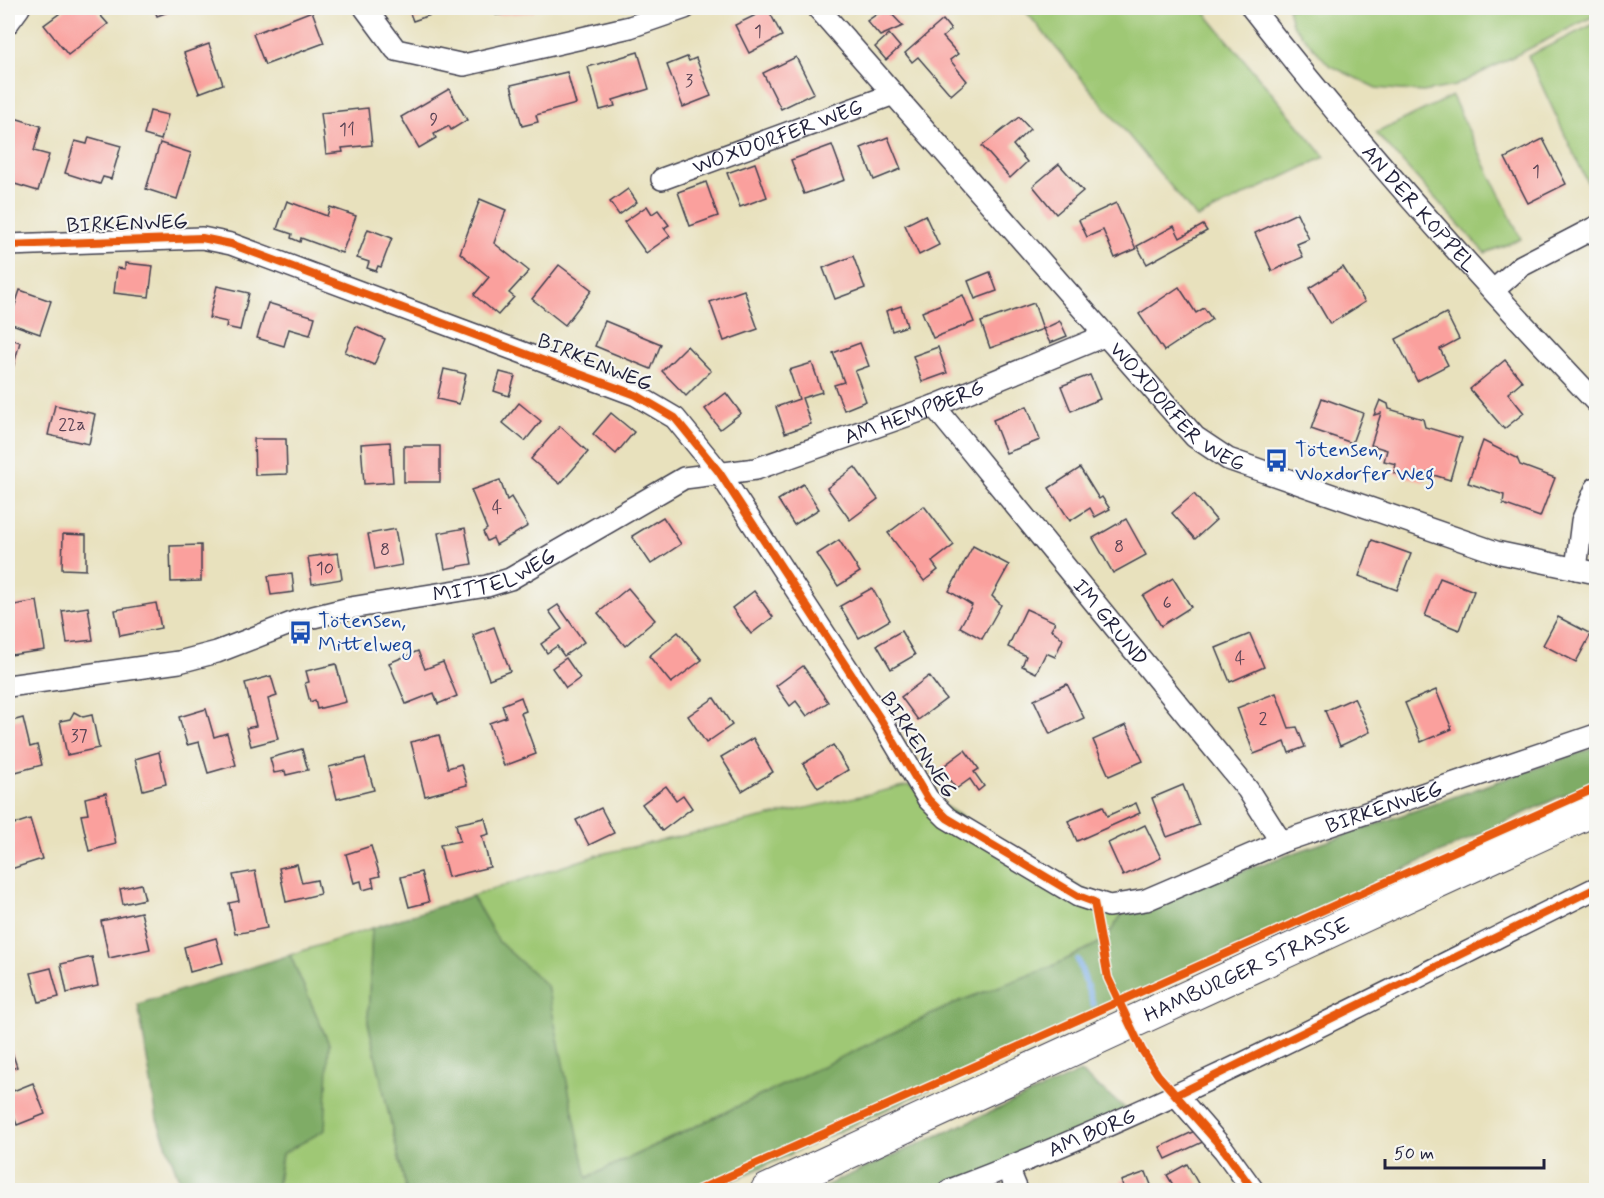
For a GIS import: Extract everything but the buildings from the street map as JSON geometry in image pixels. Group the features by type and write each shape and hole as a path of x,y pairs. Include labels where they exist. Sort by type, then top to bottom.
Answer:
{"main road":[{"name":"HAMBURGER STRASSE","path":"767,1191 1596,810"}],"street":[{"path":"8,22 19,8"},
{"path":"365,8 396,50 464,65 630,27 685,8"},
{"name":"WOXDORFER WEG","path":"818,8 1195,437 1228,459 1496,552 1586,571"},
{"name":"AN DER KOPPEL","path":"1252,8 1301,71 1596,402"},
{"name":"WOXDORFER WEG","path":"662,179 894,94"},
{"path":"1494,290 1521,266 1596,227"},
{"name":"BIRKENWEG","path":"8,245 202,238 231,244 636,395 675,418 719,472 881,720 928,799 947,818 1078,896 1108,906 1146,900 1281,842 1596,735"},
{"name":"AM HEMPBERG","path":"719,472 756,469 934,406 1104,336"},
{"name":"IM GRUND","path":"934,406 1248,790 1281,842"},
{"name":"MITTELWEG","path":"8,686 179,662 217,652 297,621 350,608 486,586 510,579 684,478 719,472"},
{"path":"1586,571 1582,521 1596,488"},
{"name":"AM BORG","path":"950,1191 1176,1095 1596,888"},
{"path":"1176,1095 1224,1150 1253,1191"},
{"path":"1008,1168 1017,1191"}],"green space":[{"path":"1023,8 1201,8 1325,157 1197,218"},
{"path":"1288,8 1596,8 1596,15 1455,86 1423,92 1376,88 1329,65 1292,24"},
{"path":"1596,23 1596,201 1528,56"},
{"path":"1452,96 1521,239 1485,253 1376,133"},
{"path":"1596,747 1596,780 713,1190 406,1190 368,1022 372,928 472,896 499,942 547,986 587,1178 960,1001 1051,967 1105,940 1123,913"},
{"path":"909,785 1123,913 1105,940 1051,967 960,1001 586,1178 547,987 499,942 472,896 601,854"},
{"path":"372,928 368,1022 406,1190 277,1190 282,1154 329,1044 290,955"},
{"path":"290,955 329,1044 325,1130 282,1154 276,1189 183,1190 157,1119 138,1004"},
{"path":"1080,1072 1131,1113 963,1190 816,1190"}],"waterway":[{"path":"1078,960 1093,1004"}],"cycle path":[{"path":"8,245 202,238 231,244 636,395 675,418 719,472 881,720 928,799 947,818 1078,896 1094,902 1108,978 1142,1050 1158,1075 1224,1150 1253,1190"},
{"path":"698,1190 1596,788"},
{"path":"1176,1095 1596,888"}],"place":[{"name":"Tötensen, Woxdorfer Weg","path":"1277,461"},
{"name":"Tötensen, Mittelweg","path":"300,632"}]}
